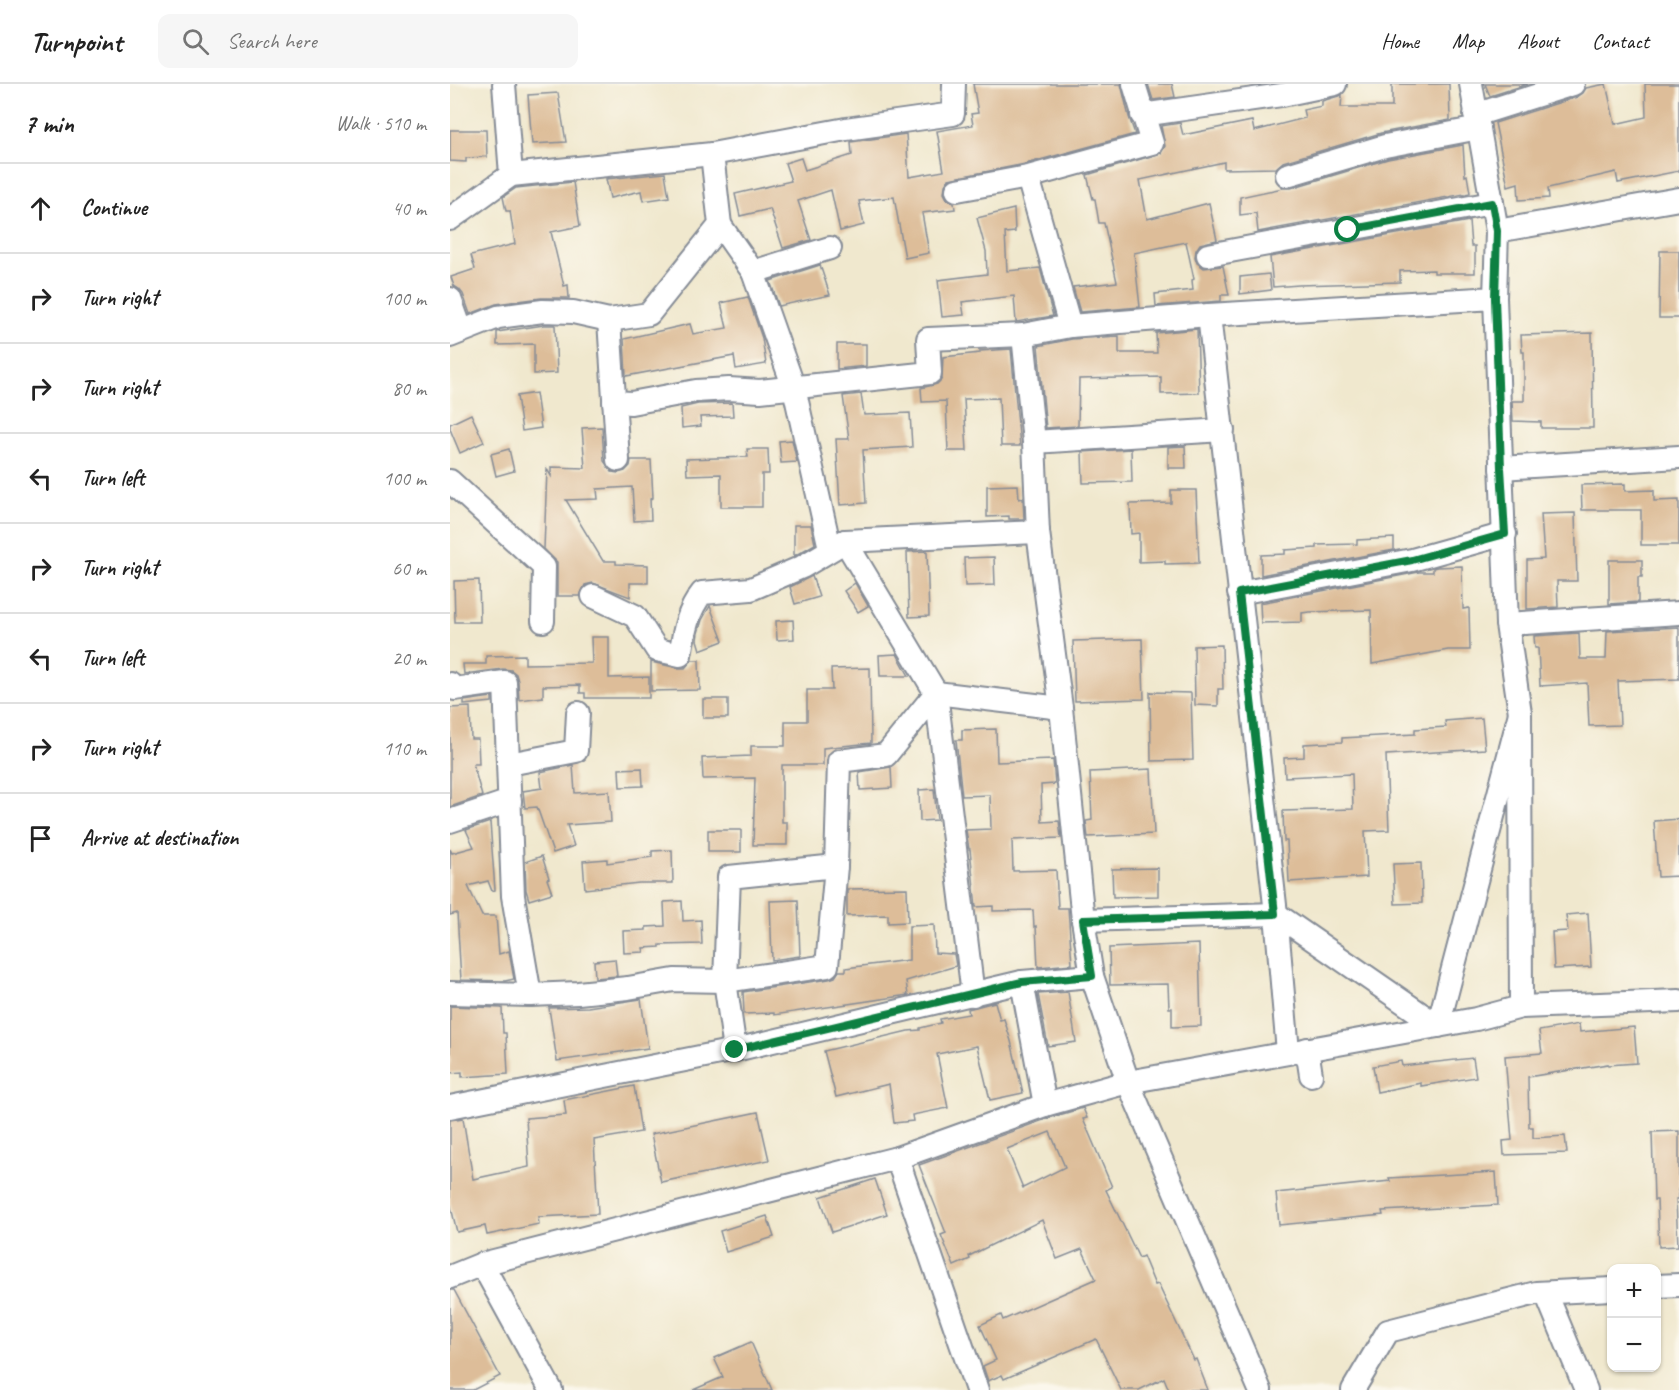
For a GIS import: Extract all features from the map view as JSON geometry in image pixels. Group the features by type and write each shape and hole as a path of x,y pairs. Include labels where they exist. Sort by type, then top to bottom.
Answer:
{"street":[{"path":"504,84 511,175"},
{"path":"450,219 511,175 712,154 846,129 954,114 954,84"},
{"path":"957,190 1028,177 1152,143 1134,84"},
{"path":"1142,115 1280,89 1335,84"},
{"path":"1471,84 1497,231 1495,298 1507,624 1520,713 1521,1007"},
{"path":"1287,175 1477,121 1573,84"},
{"path":"712,154 720,225 753,272 794,388 829,544 1038,532"},
{"path":"1028,177 1070,326"},
{"path":"1497,231 1679,199"},
{"path":"1208,255 1492,203"},
{"path":"450,299 456,333 498,317 543,311 573,312 609,320 649,314 720,225"},
{"path":"753,272 830,248"},
{"path":"614,402 631,403 696,391 729,389 760,391 930,373 928,339 1023,334 1070,326 1209,315 1495,298"},
{"path":"1209,315 1275,914 1297,1050 1311,1075"},
{"path":"609,320 618,460"},
{"path":"1023,334 1034,442 1038,532 1061,708 1083,920 1092,976 1128,1082 1260,1390"},
{"path":"1034,442 1223,430"},
{"path":"1501,468 1679,457"},
{"path":"450,481 544,567 543,621"},
{"path":"1239,593 1412,560 1505,534"},
{"path":"592,596 635,616 657,650 680,655 686,622 693,605 702,593 751,589 802,567 842,543"},
{"path":"842,543 936,693 973,995"},
{"path":"1507,624 1679,613"},
{"path":"452,687 505,682 513,896 530,995"},
{"path":"936,693 1061,708"},
{"path":"450,993 530,995 608,990 674,980 725,981 827,966 836,866 839,761 886,755 936,693"},
{"path":"509,764 576,752 578,713"},
{"path":"1438,1026 1520,713"},
{"path":"450,821 510,801"},
{"path":"735,1050 725,981 729,877 836,866"},
{"path":"1083,920 1275,914 1438,1026"},
{"path":"450,1107 735,1050 1022,982 1092,976"},
{"path":"1022,982 1044,1105"},
{"path":"450,1277 482,1264 897,1158 1044,1105 1128,1082 1476,1019 1521,1007 1679,1001"},
{"path":"897,1158 977,1390"},
{"path":"482,1264 551,1390"},
{"path":"1661,1286 1679,1285"},
{"path":"1353,1390 1388,1332 1536,1293 1607,1289"},
{"path":"1546,1293 1586,1390"}],"building":[{"path":"973,84 1121,84 1135,134 1025,164 949,179 944,193 947,199 954,203 955,209 922,213 929,253 905,258 894,197 859,201 864,225 840,231 831,190 798,201 811,240 783,248 770,209 740,216 735,194 791,181 785,163 801,158 805,170 852,155 851,142 906,134 909,177 944,171 937,131 973,125 971,114 978,113"},
{"path":"1148,84 1172,84 1175,97 1153,100"},
{"path":"1392,84 1449,84 1450,120 1381,133 1283,162 1276,168 1224,169 1224,162 1140,180 1147,219 1209,203 1217,240 1200,244 1195,257 1197,263 1204,268 1223,266 1229,295 1221,295 1221,301 1156,306 1155,294 1193,290 1192,280 1194,279 1186,242 1134,253 1140,307 1080,312 1073,287 1117,282 1104,223 1099,223 1095,199 1093,199 1087,175 1161,153 1165,146 1161,126 1180,123 1183,135 1252,121 1254,131 1305,118 1303,110 1322,106 1322,101 1342,95 1341,107 1392,107"},
{"path":"1485,84 1528,84 1490,96"},
{"path":"1606,84 1615,124 1646,117 1645,84 1679,84 1679,171 1618,183 1616,172 1548,188 1549,198 1519,200 1518,183 1508,186 1495,123 1577,97 1586,88"},
{"path":"558,93 566,142 532,144 528,95"},
{"path":"450,130 486,130 487,157 466,158 466,162 450,161"},
{"path":"1463,145 1465,176 1467,175 1470,193 1258,232 1256,213 1240,215 1240,197 1291,188 1388,159"},
{"path":"665,173 669,197 643,201 641,191 610,198 606,179"},
{"path":"573,182 580,226 551,232 564,286 568,285 569,298 541,298 496,304 470,314 463,294 454,286 451,277 475,269 471,255 515,244 510,211 506,211 503,197 516,188"},
{"path":"1014,209 1015,232 1005,233 1007,271 1040,268 1053,316 1016,322 1014,296 962,302 964,315 942,317 938,280 987,274 986,251 977,218"},
{"path":"1469,221 1471,246 1475,246 1475,273 1434,273 1434,270 1400,271 1400,282 1273,287 1270,257"},
{"path":"1660,251 1679,251 1679,318 1659,318"},
{"path":"820,265 830,295 779,306 770,281"},
{"path":"1269,274 1271,290 1240,294 1240,277"},
{"path":"748,297 762,338 766,364 736,369 734,356 626,376 624,339 690,324 693,334 727,328 721,303"},
{"path":"555,325 557,373 534,374 534,344 497,345 497,332"},
{"path":"1197,329 1199,393 1161,394 1161,377 1079,379 1078,426 1046,428 1038,346 1072,339 1119,336 1119,353 1157,353 1156,333"},
{"path":"1592,333 1593,428 1541,428 1541,422 1513,421 1512,401 1524,401 1524,352 1522,352 1521,335"},
{"path":"837,344 866,344 866,366 837,369"},
{"path":"1011,349 1020,446 1001,446 999,398 964,399 967,451 948,451 946,401 922,402 921,388 937,384 942,379 943,357"},
{"path":"536,393 541,428 522,431 517,396"},
{"path":"861,394 864,415 910,413 912,447 863,450 866,503 840,505 836,439 849,439 843,396"},
{"path":"732,403 733,416 700,417 701,426 682,428 681,408 698,404"},
{"path":"471,414 484,442 460,453 450,424"},
{"path":"602,427 604,461 612,472 625,471 630,466 631,460 651,460 653,498 650,499 651,520 634,521 632,487 597,489 598,499 566,500 603,561 616,561 616,564 648,565 648,583 630,583 630,597 593,583 585,585 580,596 557,596 557,562 544,549 547,469 551,476 551,467 585,468 582,428"},
{"path":"792,440 797,462 781,463 779,441"},
{"path":"1185,446 1186,468 1168,468 1168,447"},
{"path":"509,449 514,471 496,476 491,454"},
{"path":"747,449 768,449 769,474 762,474 762,507 721,507 721,474 687,475 686,459 748,457"},
{"path":"1131,449 1132,482 1083,483 1082,452"},
{"path":"1625,484 1625,491 1654,490 1654,501 1679,500 1679,545 1641,545 1641,510 1582,510 1581,485"},
{"path":"1018,485 1019,499 1023,498 1024,519 1009,519 1009,516 987,517 987,486"},
{"path":"1171,490 1196,490 1199,563 1139,562 1139,533 1131,534 1130,504 1171,503"},
{"path":"1575,513 1577,581 1557,581 1558,607 1527,609 1527,560 1544,559 1541,514"},
{"path":"794,525 811,525 815,544 794,556"},
{"path":"1394,538 1394,550 1261,575 1261,555 1285,554 1285,550 1317,548 1317,545 1357,544 1357,540"},
{"path":"927,551 929,616 909,617 907,552"},
{"path":"994,557 995,585 965,586 964,558"},
{"path":"1609,560 1642,560 1642,577 1638,577 1638,602 1609,604"},
{"path":"1462,566 1463,609 1469,608 1470,650 1448,650 1372,664 1371,610 1309,612 1302,613 1302,622 1261,623 1260,603 1419,572 1433,572 1433,568 1437,567"},
{"path":"812,576 819,597 795,604 790,587"},
{"path":"479,580 480,622 455,622 454,581"},
{"path":"855,583 868,606 858,612 844,591"},
{"path":"710,606 723,641 700,650 697,640 698,633"},
{"path":"793,620 794,639 777,640 776,621"},
{"path":"1679,627 1679,679 1618,681 1620,725 1589,726 1587,683 1540,686 1538,648 1535,648 1534,636 1579,633 1580,659 1606,659 1607,631"},
{"path":"591,637 609,637 609,678 649,677 649,698 585,698 585,693 580,693 580,685 543,686 543,697 519,700 518,681 516,674 511,670 464,674 463,664 486,664 486,656 525,655 525,664 592,663"},
{"path":"1142,639 1144,699 1075,701 1073,641"},
{"path":"1222,645 1223,689 1218,689 1218,706 1195,705 1194,646"},
{"path":"897,654 909,676 880,676 879,655"},
{"path":"692,660 699,660 700,690 651,691 651,662 685,668"},
{"path":"870,668 871,743 823,748 823,765 782,765 782,822 787,822 787,845 753,845 755,778 703,779 702,758 751,756 751,746 785,746 785,721 807,721 807,690 832,690 831,669"},
{"path":"1150,692 1191,693 1193,760 1151,761"},
{"path":"492,697 492,702 464,705 464,701"},
{"path":"703,699 728,699 728,718 703,718"},
{"path":"470,707 471,739 478,739 479,764 473,764 482,796 450,807 450,708"},
{"path":"1482,718 1485,749 1386,755 1389,830 1365,831 1367,877 1289,882 1283,811 1353,809 1352,774 1285,777 1284,758 1304,757 1304,744 1342,742 1342,738 1415,734 1415,729 1446,727 1445,721"},
{"path":"996,729 997,762 1053,760 1055,784 1041,785 1042,822 1059,821 1061,838 1012,840 1013,871 1056,870 1058,908 1068,908 1072,964 1038,967 1033,910 993,911 993,906 976,907 966,830 991,829 990,795 962,796 956,740 962,740 962,730"},
{"path":"573,765 575,793 609,791 611,822 567,825 574,846 553,853 537,807 525,808 523,791 542,788 540,772"},
{"path":"891,767 892,788 860,790 859,772"},
{"path":"642,768 643,786 620,787 619,769"},
{"path":"1151,769 1154,834 1088,837 1086,821 1092,820 1090,772"},
{"path":"934,789 937,820 920,821 919,790"},
{"path":"1679,819 1679,876 1658,877 1654,821"},
{"path":"490,822 495,890 492,891 488,881 468,886 482,916 496,916 499,954 509,951 514,979 505,981 461,980 457,913 450,915 450,849 452,853 474,847 466,830"},
{"path":"708,830 741,830 741,852 708,852"},
{"path":"672,850 673,883 639,883 585,889 583,861 607,859 607,863 652,857 652,851"},
{"path":"542,856 552,893 529,900 526,890 525,862"},
{"path":"1421,863 1422,903 1395,904 1393,864"},
{"path":"1158,868 1158,896 1113,897 1112,869"},
{"path":"907,888 908,922 888,923 888,915 847,916 847,889"},
{"path":"798,900 800,956 772,960 770,901"},
{"path":"682,901 683,921 701,920 702,944 660,945 660,947 643,948 644,952 624,953 623,931 665,926 664,902"},
{"path":"1588,913 1591,967 1554,969 1552,932 1568,931 1566,915"},
{"path":"934,925 935,953 954,954 956,966 906,981 908,995 774,1015 774,1013 744,1014 743,992 829,979 835,977 839,971 846,971 846,968 909,960 909,926"},
{"path":"1199,944 1201,1026 1172,1027 1168,984 1110,985 1109,948"},
{"path":"615,959 617,976 595,978 594,961"},
{"path":"1068,992 1076,1042 1048,1046 1038,994"},
{"path":"641,999 648,1048 557,1061 549,1008 588,1007"},
{"path":"995,1002 1000,1020 1004,1019 1011,1041 1023,1093 990,1100 977,1046 937,1054 948,1108 912,1115 913,1121 894,1123 889,1084 836,1097 824,1051 920,1030 920,1028 941,1023 940,1019 969,1014 968,1009"},
{"path":"450,1006 502,1008 508,1074 462,1077 462,1072 450,1073"},
{"path":"1579,1024 1580,1032 1634,1027 1637,1063 1608,1064 1528,1077 1529,1127 1533,1127 1533,1138 1565,1136 1567,1153 1504,1155 1503,1141 1512,1140 1505,1056 1542,1053 1539,1031"},
{"path":"1473,1058 1476,1077 1421,1086 1421,1083 1377,1092 1373,1066 1401,1061 1402,1066"},
{"path":"634,1086 641,1132 594,1140 598,1214 538,1217 539,1224 487,1235 485,1226 457,1232 450,1203 450,1120 463,1118 473,1179 529,1167 526,1118 566,1115 564,1100"},
{"path":"1083,1108 1087,1118 1083,1119 1112,1187 1106,1190 1139,1258 1143,1256 1155,1285 1158,1284 1194,1360 1196,1359 1208,1390 1169,1390 1164,1378 1139,1390 1121,1390 1096,1339 1004,1379 1002,1375 988,1381 983,1366 996,1360 980,1325 1001,1315 1003,1320 1096,1279 1082,1249 1057,1259 1042,1220 969,1256 970,1259 954,1266 941,1235 946,1233 919,1165","holes":["1050,1132 1065,1167 1023,1188 1007,1149"]},
{"path":"758,1112 769,1160 661,1182 651,1134"},
{"path":"1679,1131 1679,1199 1676,1199 1678,1246 1659,1247 1657,1200 1654,1200 1652,1132"},
{"path":"1496,1172 1498,1205 1382,1211 1383,1215 1279,1225 1276,1193 1390,1181 1389,1178"},
{"path":"875,1179 887,1214 832,1232 820,1197"},
{"path":"767,1216 774,1237 726,1252 720,1231"},
{"path":"450,1290 454,1290 500,1376 473,1390 450,1390"},
{"path":"751,1342 772,1390 693,1390 723,1377 714,1358"}],"route":[{"path":"735,1050 1022,982 1092,976 1083,920 1275,914 1239,593 1412,560 1505,534 1495,298 1497,231 1492,203 1348,230"}]}
